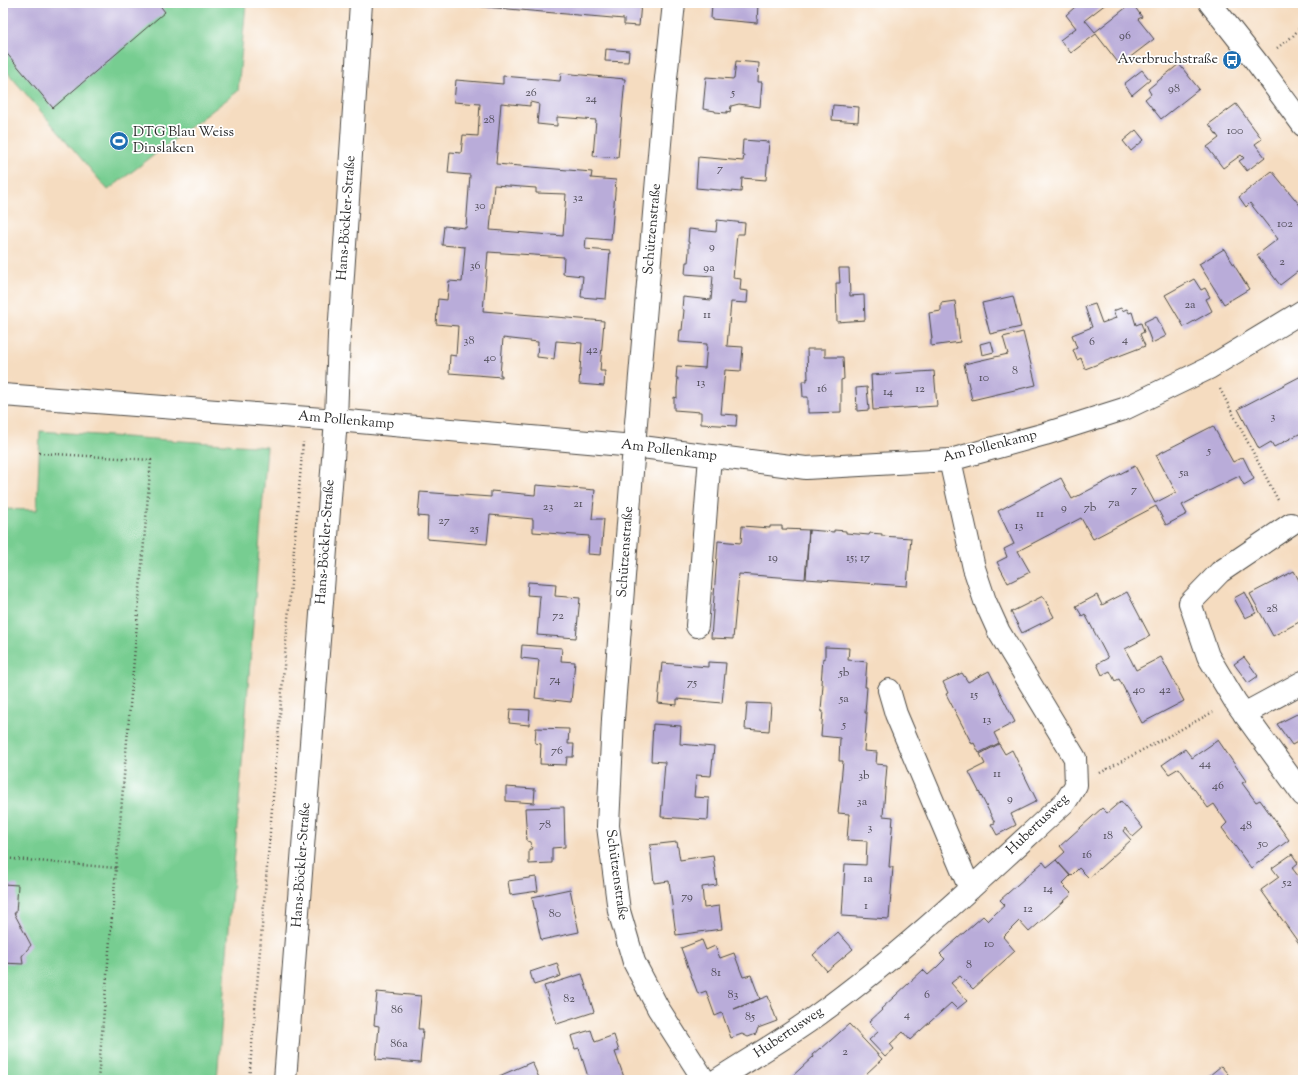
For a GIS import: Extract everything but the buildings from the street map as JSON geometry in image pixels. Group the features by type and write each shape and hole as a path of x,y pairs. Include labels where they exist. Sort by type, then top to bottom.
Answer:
{"street":[{"name":"Hans-Böckler-Straße","path":"286,1080 336,420 339,335 361,3"},
{"name":"Schützenstraße","path":"674,3 664,98 634,446 613,719 608,826 619,911 634,962 658,1008 704,1080"},
{"path":"1210,3 1257,63 1303,126"},
{"name":"Am Pollenkamp","path":"3,395 336,420 634,446 806,468 950,460 1045,434 1124,410 1209,368 1303,311"},
{"path":"697,626 710,456"},
{"name":"Hubertusweg","path":"717,1080 818,1014 892,957 970,889 1066,801 1076,786 1075,758 999,632 985,601 974,568 950,460"},
{"path":"1291,524 1220,572 1190,603 1208,656 1240,707 1303,796"},
{"path":"1240,707 1303,682"},
{"path":"889,690 896,714 970,889"}],"path":[{"path":"1257,63 1293,36 1303,24"},
{"path":"1209,368 1291,524"},
{"path":"249,1080 306,418"},
{"path":"39,454 151,460 98,1080"},
{"path":"1076,786 1240,707"},
{"path":"3,858 116,868"}],"green space":[{"name":"DTG Blau Weiss Dinslaken","path":"3,3 246,3 238,91 108,190 3,67"},
{"path":"40,431 267,447 217,1080 3,1080 3,509 37,510"}],"place":[{"name":"Averbruchstraße","path":"1232,60"},
{"name":"DTG Blau Weiss Dinslaken","path":"119,141"}]}
